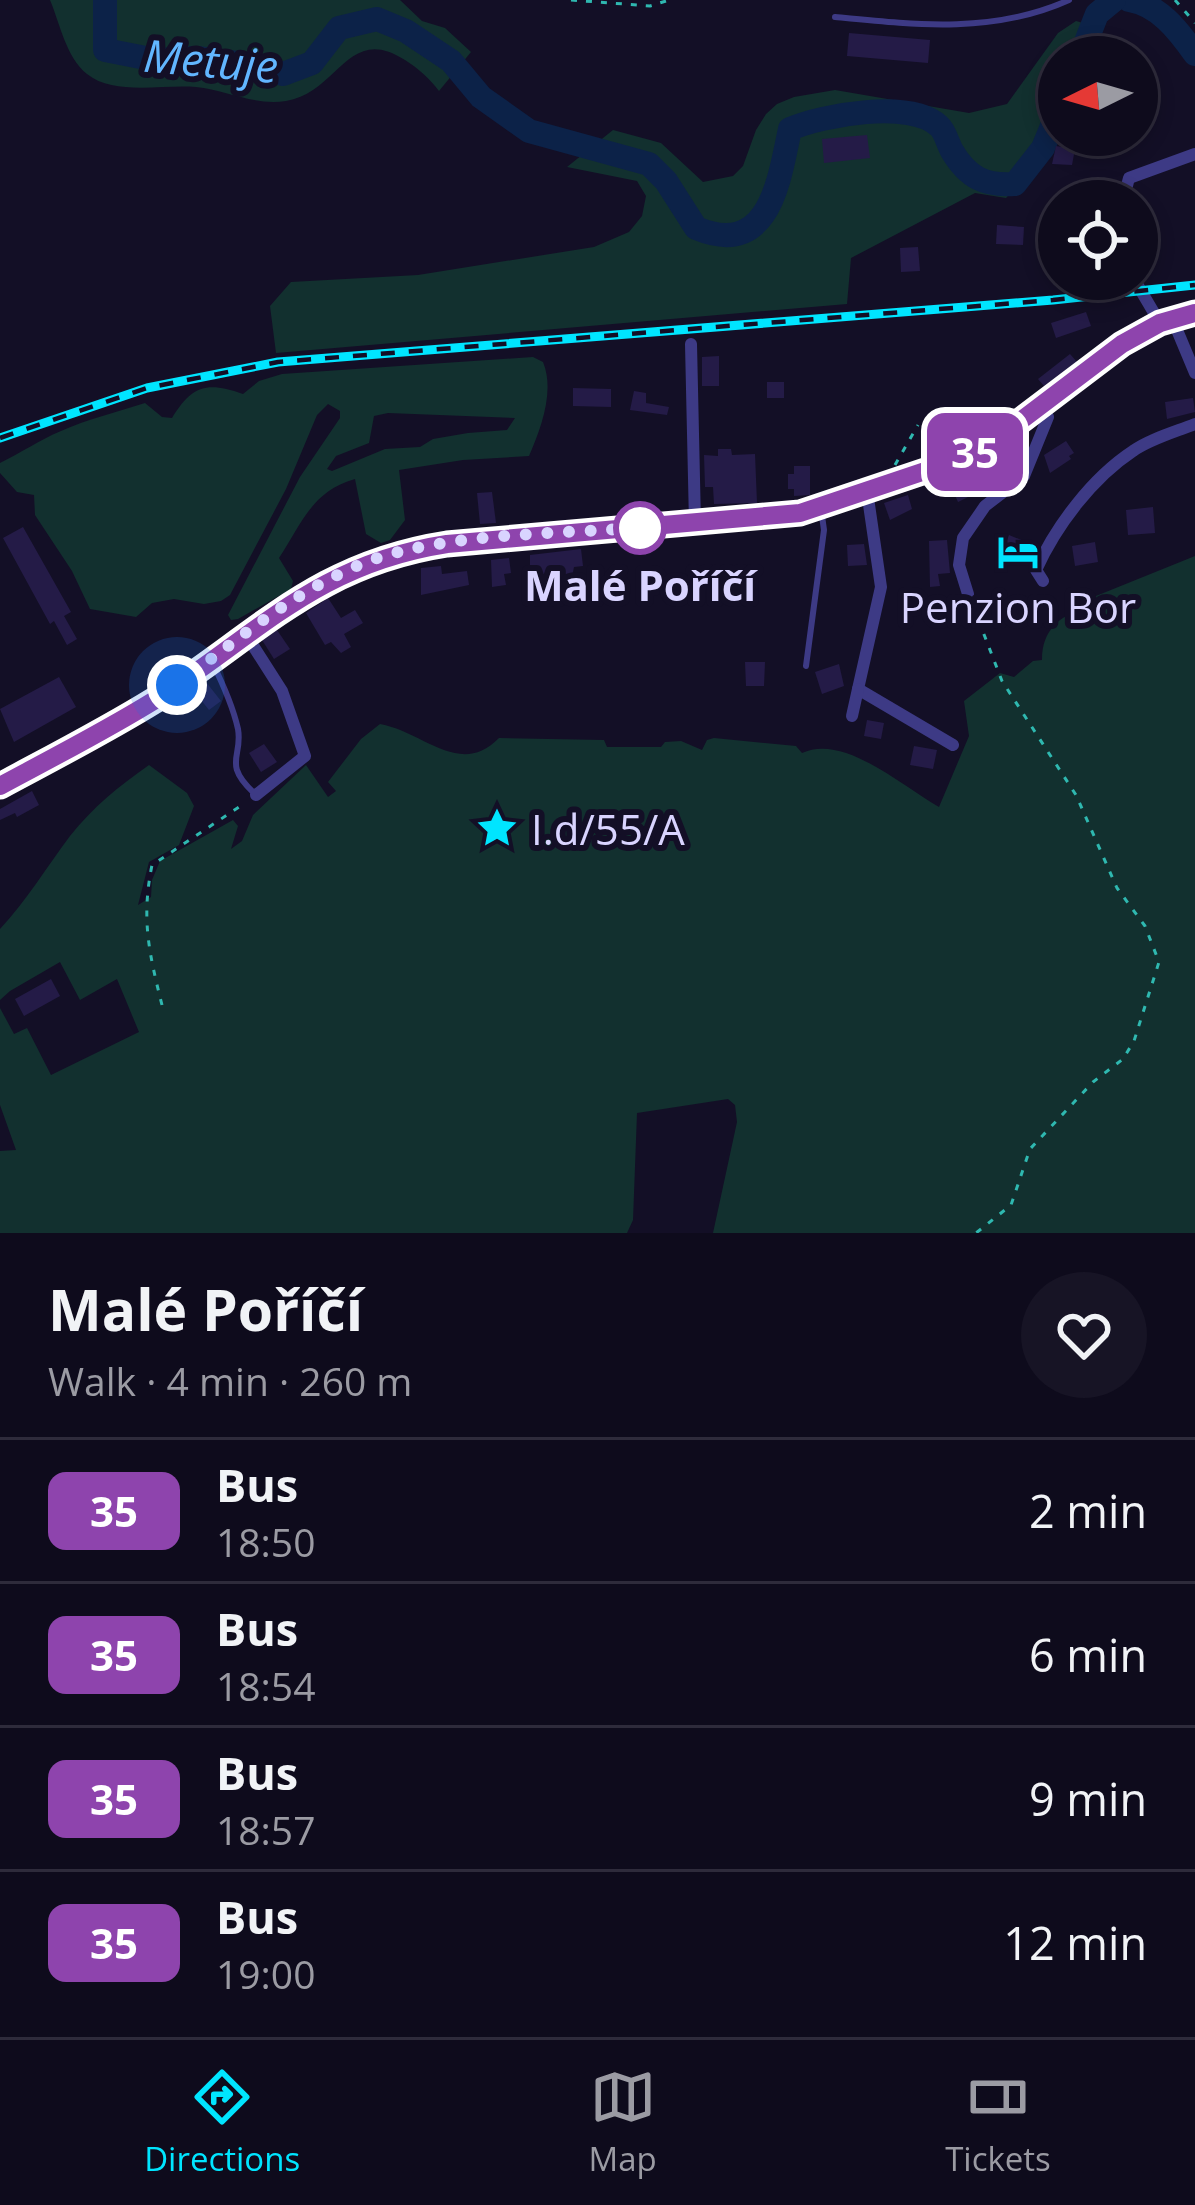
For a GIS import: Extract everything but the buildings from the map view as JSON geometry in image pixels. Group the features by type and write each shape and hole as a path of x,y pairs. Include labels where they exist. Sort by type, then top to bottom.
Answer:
{"main road":[{"path":"0,786 153,701 323,583 396,553 447,544 774,517 820,506 990,444 1122,344 1195,313"}],"street":[{"path":"1128,180 1194,155"},
{"path":"1151,300 1171,326 1195,373"},
{"path":"1171,326 1195,327"},
{"path":"691,344 695,523"},
{"path":"968,594 959,565 963,538 985,506 1024,476 1048,417 1043,406"},
{"path":"1043,581 1036,570 1049,541 1085,496 1133,450 1195,424"},
{"path":"852,716 881,587 867,491"},
{"path":"245,633 282,691 305,756 256,795"},
{"path":"858,689 953,745"}],"lane":[{"path":"835,17 982,24 1038,13 1069,0"},
{"path":"806,666 824,530 820,506"},
{"path":"211,659 240,734 235,760 240,779 256,795"}],"path":[{"path":"571,0 650,5 669,0"},
{"path":"1175,0 1195,23"},
{"path":"890,483 889,474 918,425"},
{"path":"968,594 1002,681 1076,795 1117,888 1145,926 1159,962 1134,1041 1123,1059 1093,1082 1030,1149 1010,1205 976,1233"},
{"path":"162,1006 145,940 152,865 256,795"}],"green space":[{"path":"50,0 400,0 422,21 445,28 471,52 439,91 405,60 370,50 356,54 319,86 286,101 196,87 125,87 98,81 80,67"},
{"path":"1076,21 1101,28 1099,36 1056,36"},
{"path":"1038,61 1041,156 1035,166 1006,198 975,193 851,258 847,304 276,353 270,306 291,282 418,275 594,247 629,232 642,216 646,196 637,181 567,167 613,130 661,143 703,182 733,176 743,166 766,114 794,97 835,90 969,113 1007,104"},
{"path":"533,357 543,362 547,397 529,456 399,470 405,520 390,540 381,543 366,534 355,479 328,491 279,558 293,581 291,589 231,620 228,615 300,477 340,418 340,411 328,404 317,415 286,489 230,595 204,604 174,599 152,603 136,617 90,609 72,571 35,515 34,495 17,492 0,473 0,463 103,416 145,403 162,417 172,418 201,389 243,394 259,381 282,374","holes":["374,416 515,418 507,430 385,449 327,469 336,456 369,443"]},
{"path":"1195,556 1195,1233 713,1233 737,1122 735,1105 728,1099 637,1113 633,1220 627,1233 0,1233 0,1151 16,1150 0,1105 0,1008 14,1034 27,1028 51,1075 139,1032 117,979 80,1000 60,962 0,1000 0,929 79,825 149,765 187,793 194,806 179,845 149,862 138,905 151,897 160,861 233,820 238,826 231,849 242,841 253,815 306,765 328,797 336,791 328,782 361,739 380,724 441,749 470,754 499,738 604,740 607,747 661,747 665,742 681,741 702,750 714,738 796,746 802,753 836,750 873,765 939,807 969,736 964,701 1000,673 1014,677 1033,661 1042,660 1045,640 1054,625 1088,606 1091,598"}],"waterway":[{"name":"Metuje","path":"105,0 105,50 156,60 197,58 253,65 283,74 312,63 339,28 377,19 406,31 451,61 481,97 529,131 649,164 666,181 696,228 721,235 740,233 755,224 775,191 790,129 823,119 888,111 926,118 939,126 971,174 986,182 1015,184 1038,154"},
{"name":"Metuje","path":"1088,36 1097,14 1114,0"},
{"name":"Metuje","path":"1129,0 1159,13 1195,54"}],"railway":[{"path":"0,438 147,388 278,362 1195,285"}],"bus line":[{"name":"35","path":"0,786 153,701 271,614 361,565 447,544 800,513 963,458 1006,434 1122,344 1160,323 1195,313"}],"place":[{"name":"Malé Poříčí","path":"640,528"},
{"name":"Penzion Bor","path":"1018,552"},
{"name":"I.d/55/A","path":"497,828"}],"route":[{"path":"177,685 271,614 339,574 377,558 447,544 640,528"}]}
